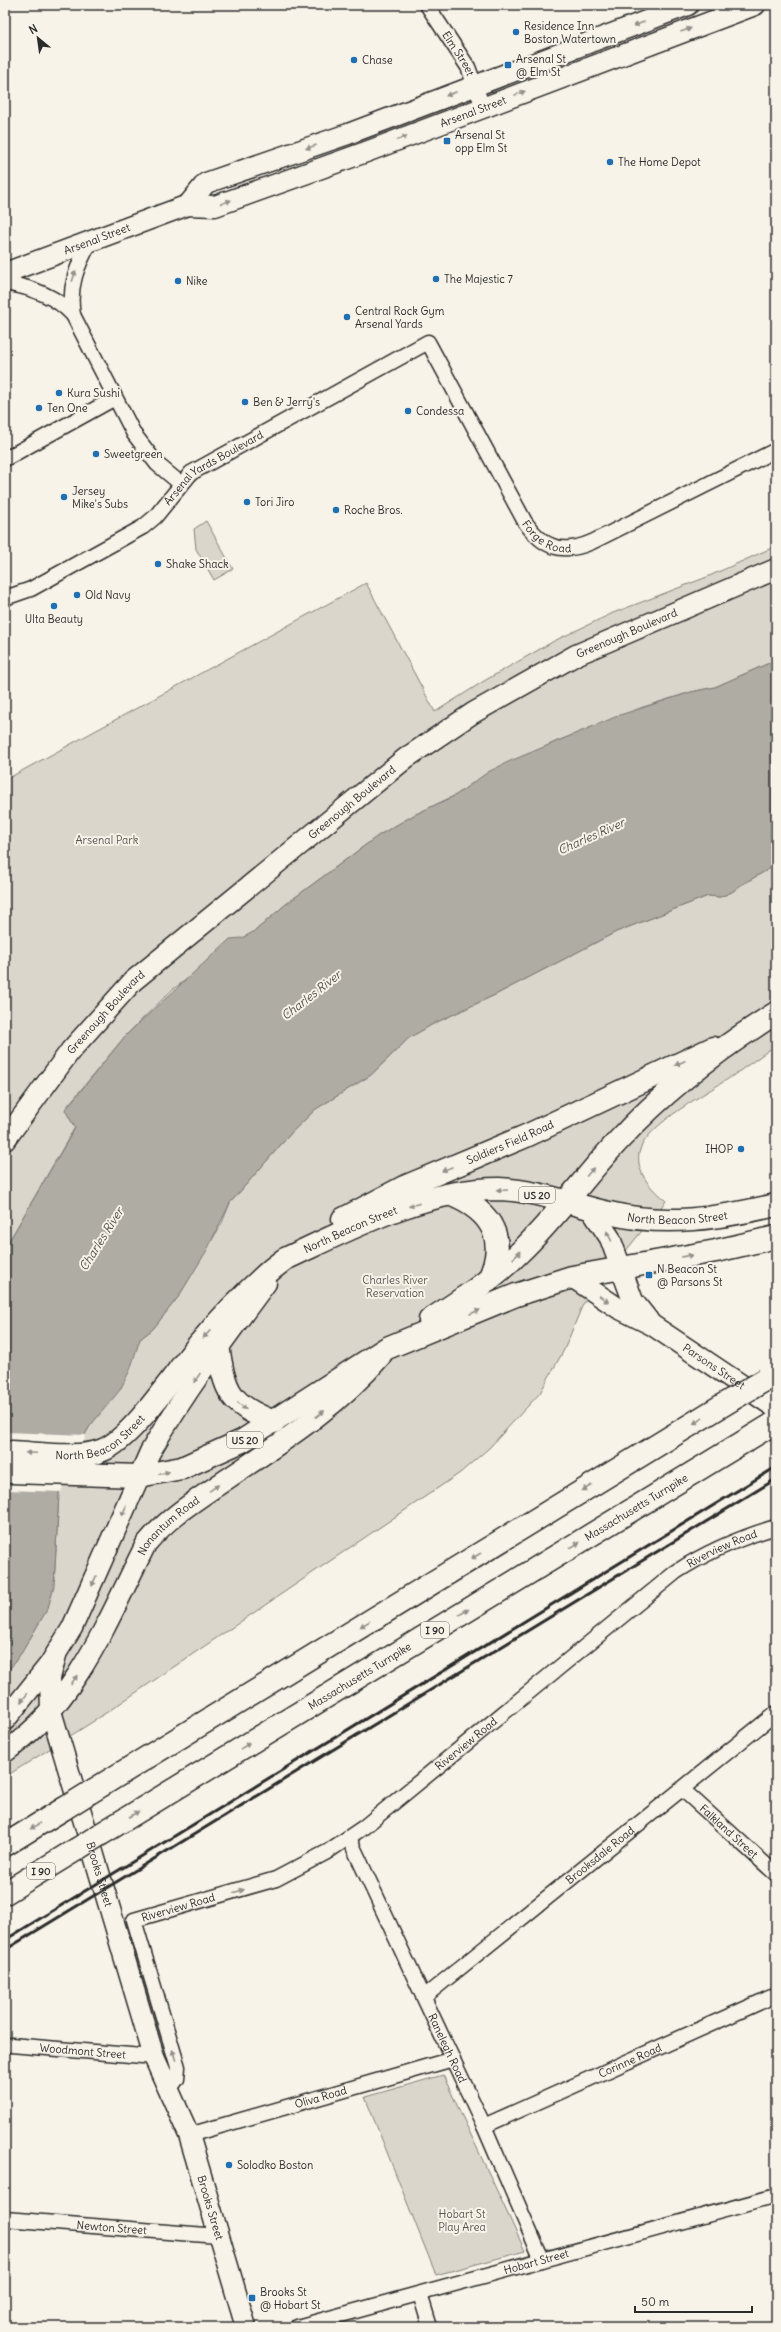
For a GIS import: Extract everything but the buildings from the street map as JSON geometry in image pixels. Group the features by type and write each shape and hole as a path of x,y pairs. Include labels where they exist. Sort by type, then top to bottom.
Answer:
{"main road":[{"name":"Arsenal Street","path":"188,205 206,183 348,134 688,5"},
{"name":"Arsenal Street","path":"5,273 188,205 215,206 755,5"},
{"name":"Greenough Boulevard","path":"5,1140 71,1050 132,981 406,758 473,713 576,654 776,569"},
{"name":"Soldiers Field Road","path":"285,1258 322,1232 390,1193 555,1123 741,1035 776,1013"},
{"name":"Soldiers Field Road","path":"387,1348 488,1281 521,1252 620,1139 641,1118 741,1035"},
{"name":"North Beacon Street","path":"5,1470 11,1472 84,1465 102,1450 126,1434 201,1341 253,1286 285,1258 397,1210 452,1195 480,1190 501,1189 527,1193 639,1219 683,1221 726,1216 776,1205"},
{"path":"452,1195 472,1205 483,1214 492,1225 498,1252 495,1265 488,1281"},
{"name":"Parsons Street","path":"590,1208 608,1233 632,1301 652,1325"},
{"name":"North Beacon Street","path":"5,1454 12,1452 139,1476 172,1471 201,1461 227,1449 274,1422 387,1348 516,1295 572,1276 716,1251 776,1237"},
{"path":"5,1720 56,1655 84,1603 139,1476 165,1426 218,1346 285,1258"},
{"name":"Parsons Street","path":"572,1276 618,1308 652,1325 774,1419"},
{"path":"218,1346 222,1374 230,1394 248,1411 274,1422"},
{"name":"Nonantum Road","path":"5,1752 29,1733 51,1711 67,1690 98,1642 146,1544 155,1534 179,1512 330,1407 366,1374 387,1348"},
{"path":"5,1845 771,1376"},
{"name":"Massachusetts Turnpike","path":"5,1893 774,1419"},
{"name":"Brooks Street","path":"56,1655 50,1678 51,1711 154,2057 189,2135 246,2327"}],"street":[{"name":"Elm Street","path":"427,5 468,67 483,107"},
{"path":"73,315 72,284 78,265 91,241"},
{"path":"5,283 44,293 60,303 73,315 134,434 157,464 181,484"},
{"name":"Forge Road","path":"428,342 525,522 543,541 558,548 570,549 588,544 776,450"},
{"name":"Arsenal Yards Boulevard","path":"5,598 31,589 143,527 155,517 181,484 196,470 428,342"},
{"path":"5,459 115,398"},
{"name":"Riverview Road","path":"169,2090 177,2079 178,2068 134,1920 276,1879 349,1838 676,1572 712,1550 731,1541 776,1527"},
{"name":"Brooksdale Road","path":"424,1997 776,1713"},
{"name":"Falkland Street","path":"682,1789 776,1874"},
{"name":"Ranelegh Road","path":"349,1838 484,2126 542,2260"},
{"name":"Corinne Road","path":"484,2126 776,1994"},
{"name":"Woodmont Street","path":"11,2045 154,2057"},
{"name":"Oliva Road","path":"189,2135 453,2059"},
{"name":"Hobart Street","path":"297,2327 776,2196"},
{"name":"Newton Street","path":"5,2219 218,2236"},
{"path":"420,2294 430,2327"}],"green space":[{"path":"206,521 233,569 214,580 196,549 194,529"},
{"name":"Arsenal Park","path":"776,546 776,660 715,687 691,692 643,707 555,742 471,784 456,795 414,815 379,835 286,904 255,931 173,989 126,1035 65,1109 75,1127 5,1248 5,780 366,583 435,712 484,681 554,641 613,613 707,577"},
{"name":"Charles River Reservation","path":"776,865 776,1045 734,1075 695,1099 665,1120 644,1142 639,1153 642,1174 650,1186 666,1201 583,1304 564,1350 540,1393 489,1448 460,1473 94,1721 5,1777 5,1675 22,1652 48,1608 55,1569 59,1493 68,1464 90,1426 104,1408 140,1339 153,1329 179,1296 222,1223 230,1203 292,1132 316,1109 371,1075 409,1038 433,1024 497,994 616,932 708,896 720,897 732,892 741,885"},
{"name":"Hobart St Play Area","path":"443,2075 525,2251 436,2275 365,2097"}],"water":[{"name":"Charles River","path":"776,660 776,865 741,885 732,892 720,897 708,896 616,932 497,994 433,1024 409,1038 371,1075 316,1109 292,1132 230,1203 207,1250 179,1296 153,1329 140,1339 130,1370 120,1390 90,1426 68,1464 59,1493 54,1586 48,1608 22,1652 5,1675 5,1248 75,1128 65,1110 126,1035 230,939 242,938 255,931 286,904 379,835 414,815 456,795 488,772 508,762 620,715 691,692 715,687"}],"pier":[{"path":"5,1432 86,1435 70,1465 61,1492 5,1490"}],"railway":[{"path":"5,1940 776,1467"},
{"path":"5,1950 776,1479"}],"place":[{"name":"Residence Inn Boston Watertown","path":"516,32"},
{"name":"Chase","path":"354,60"},
{"name":"Arsenal St @ Elm St","path":"508,65"},
{"name":"Arsenal St opp Elm St","path":"447,141"},
{"name":"The Home Depot","path":"610,162"},
{"name":"The Majestic 7","path":"436,279"},
{"name":"Nike","path":"178,281"},
{"name":"Central Rock Gym Arsenal Yards","path":"347,317"},
{"name":"Kura Sushi","path":"59,393"},
{"name":"Ben & Jerry's","path":"245,402"},
{"name":"Ten One","path":"39,408"},
{"name":"Condessa","path":"408,411"},
{"name":"Sweetgreen","path":"96,454"},
{"name":"Jersey Mike's Subs","path":"64,497"},
{"name":"Tori Jiro","path":"247,502"},
{"name":"Roche Bros.","path":"336,510"},
{"name":"Shake Shack","path":"158,564"},
{"name":"Old Navy","path":"77,595"},
{"name":"Ulta Beauty","path":"54,606"},
{"name":"IHOP","path":"741,1149"},
{"name":"N Beacon St @ Parsons St","path":"649,1275"},
{"name":"Solodko Boston","path":"229,2165"},
{"name":"Brooks St @ Hobart St","path":"252,2298"}]}
